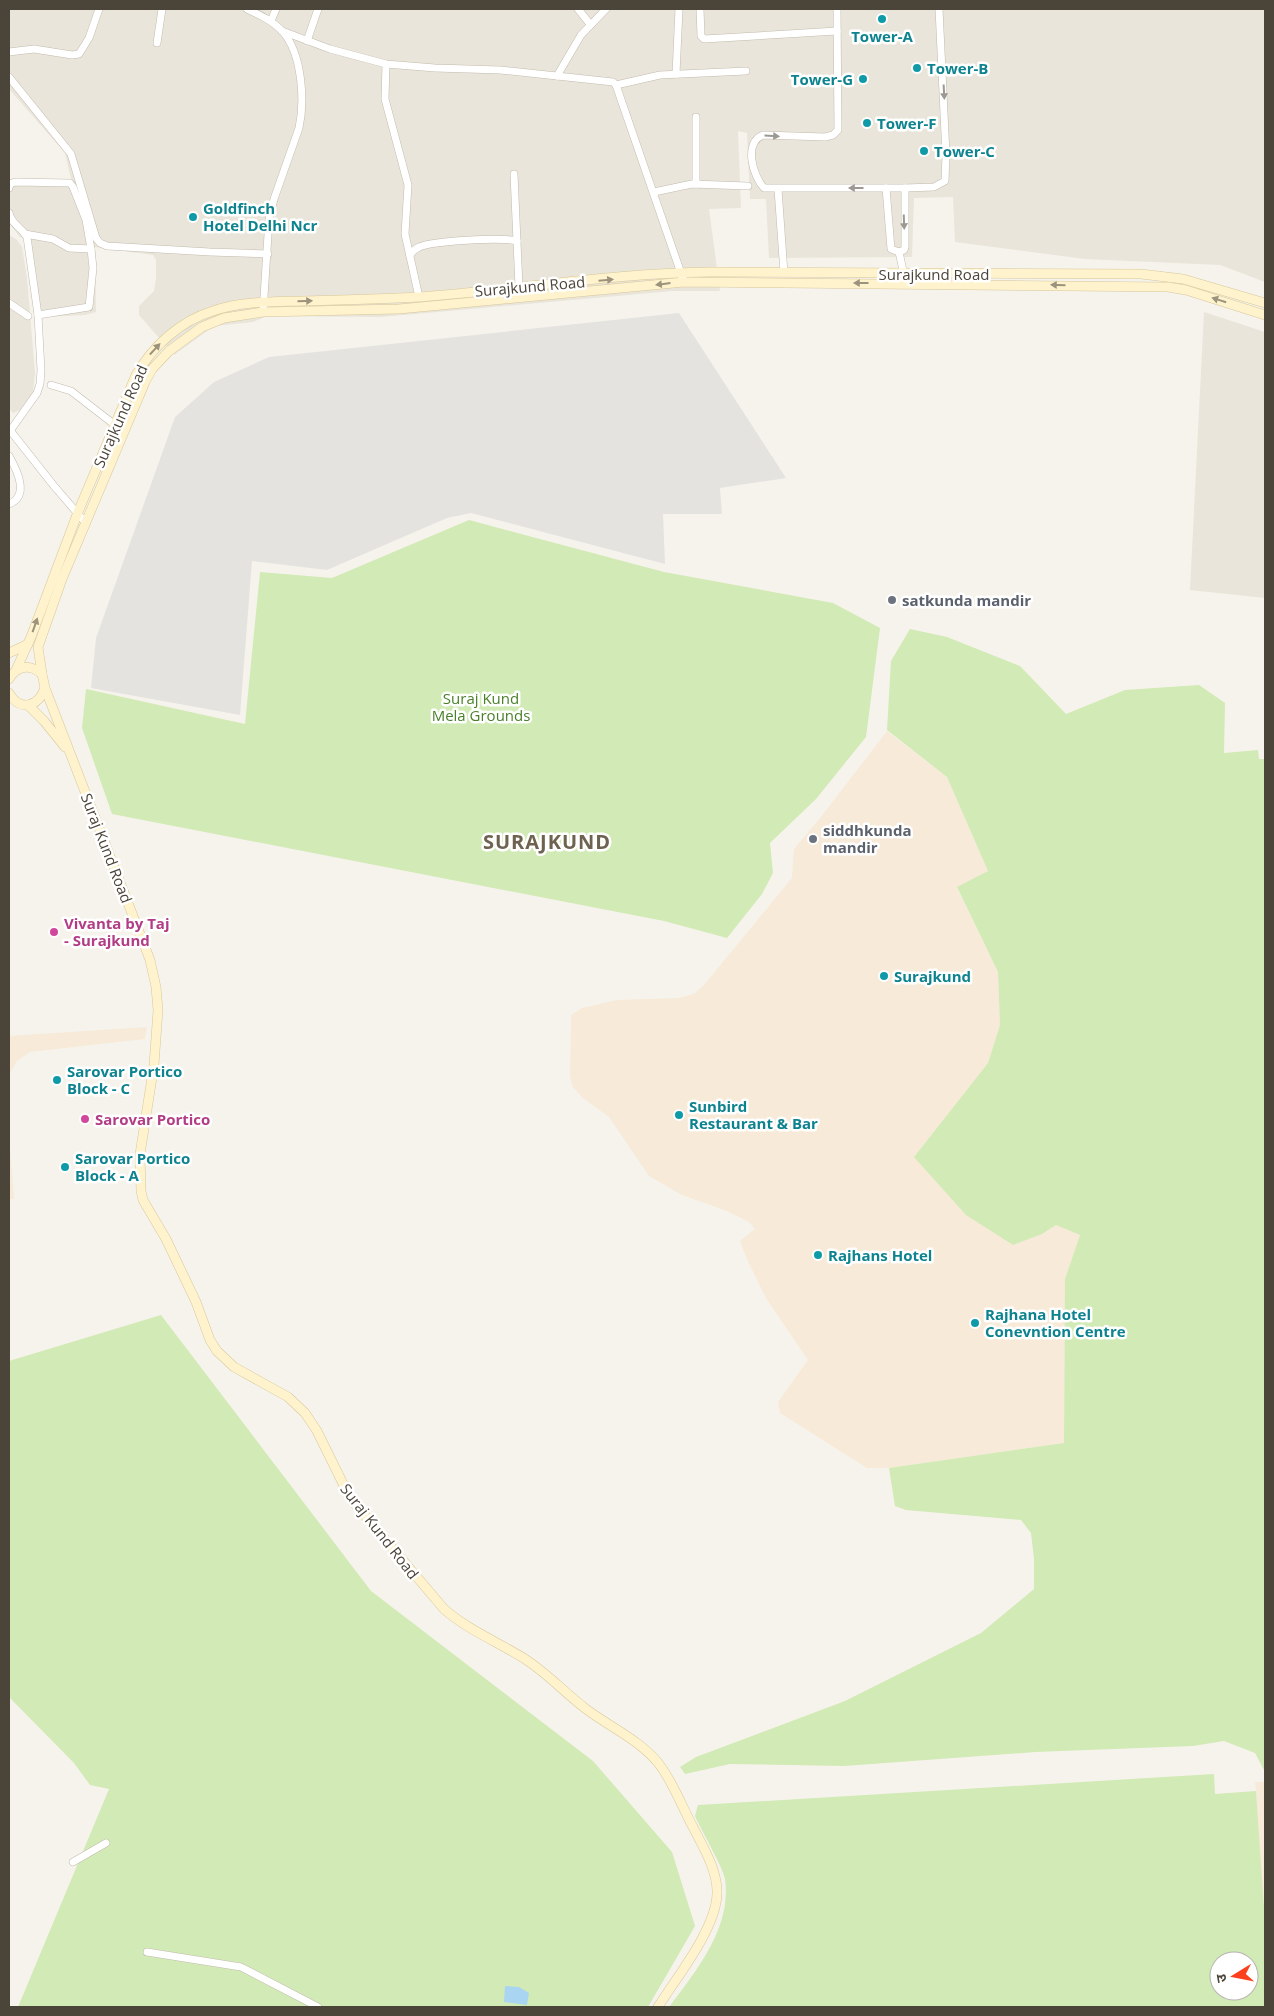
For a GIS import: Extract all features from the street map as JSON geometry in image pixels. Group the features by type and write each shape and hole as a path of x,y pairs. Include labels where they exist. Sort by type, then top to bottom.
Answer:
{"main road":[{"name":"Surajkund Road","path":"11,674 28,644 78,512 128,392 144,362 162,341 191,321 214,310 419,297 519,287 683,277 766,273 859,274 904,272 1156,275 1198,282 1265,303"},
{"path":"766,273 766,283"},
{"name":"Surajkund Road","path":"45,688 38,647 62,579 144,382 152,369 177,344 202,327 224,318 264,307 399,309 683,277 766,283 1168,287 1186,290 1265,315"},
{"path":"9,653 28,644"},
{"path":"11,674 26,667 42,674"},
{"path":"9,703 24,705 38,701 45,688"},
{"name":"Suraj Kund Road","path":"45,688 150,960 156,987 158,1010 154,1065 140,1156 143,1200 170,1248 196,1302 210,1340 217,1351 230,1363 288,1398 305,1413 317,1431 350,1498 429,1594 458,1622 532,1664 587,1710 648,1752 664,1772 711,1865 717,1894 715,1908 706,1929 658,2007"},
{"path":"9,693 12,698 44,721 72,755"}],"street":[{"path":"9,52 34,49 72,55 79,54 88,38 99,9"},
{"path":"157,43 162,9"},
{"path":"247,9 271,21 282,31 290,43 301,79 301,117 269,219 264,307"},
{"path":"271,21 276,9"},
{"path":"307,42 318,9"},
{"path":"578,9 590,24"},
{"path":"557,76 568,54 590,24 605,9"},
{"path":"676,74 679,9"},
{"path":"700,9 701,36 704,39 837,32"},
{"path":"837,9 838,130 833,135 825,136 763,135 756,138 753,143 753,166 758,181 764,188 934,187 945,181 946,155 939,9"},
{"path":"282,31 307,42 386,64 435,68 495,69 610,81 616,85 683,277"},
{"path":"386,64 385,99 408,185 405,234 419,297"},
{"path":"616,85 654,76 746,71"},
{"path":"9,77 71,154 96,238 100,243 107,246 268,254"},
{"path":"696,117 696,184"},
{"path":"514,174 519,287"},
{"path":"9,188 10,184 15,182 70,183 86,220 93,268 89,308 38,315"},
{"path":"654,192 675,186 696,184 748,186"},
{"path":"886,188 891,249 899,252 905,248 905,188"},
{"path":"778,189 784,273"},
{"path":"9,213 12,222 25,234 28,243 38,315 41,370 37,393 10,430 85,522"},
{"path":"25,234 52,239 68,248 91,249"},
{"path":"410,255 420,246 502,238 517,241"},
{"path":"899,252 906,284"},
{"path":"9,303 28,316"},
{"path":"51,385 71,392 115,425"},
{"path":"9,456 21,488 19,496 9,504"},
{"path":"74,1862 106,1843"},
{"path":"147,1952 241,1968 318,2007"}],"shaded area":[{"path":"9,9 1265,9 1265,282 1220,265 1085,259 955,242 953,197 914,198 912,257 769,258 766,199 750,199 747,133 738,131 741,208 709,209 720,291 673,291 381,317 268,316 253,322 214,326 174,355 139,315 139,306 154,291 156,260 153,255 95,247 96,312 85,315 41,317 29,241 20,237 9,223 9,179 71,179 65,153 9,89"},
{"path":"9,235 17,240 22,247 27,278 35,373 33,393 20,410 13,413 9,408"},
{"path":"1204,312 1265,332 1265,598 1190,590"},
{"path":"679,313 786,478 720,488 722,514 663,514 665,564 471,513 447,518 327,570 252,561 240,715 91,688 96,638 175,417 214,382 269,357"},
{"name":"Rajhans Hotel","path":"887,731 947,777 988,871 957,888 998,972 1000,1025 988,1063 914,1157 1042,1234 1056,1225 1080,1235 1065,1279 1064,1443 889,1468 867,1468 780,1413 778,1402 808,1360 766,1298 747,1259 740,1241 755,1229 749,1222 727,1211 682,1195 649,1176 609,1117 583,1098 573,1087 570,1076 571,1015 582,1008 617,1000 679,998 694,994 704,985 792,878 794,849"},
{"path":"147,1027 145,1039 30,1052 17,1061 9,1075 9,1036"},
{"path":"9,1135 14,1199 9,1199"},
{"path":"1255,1782 1265,1782 1265,1922 1256,1791"}],"green space":[{"name":"Suraj Kund Mela Grounds","path":"469,520 664,572 833,603 880,628 866,737 816,799 770,843 773,873 762,894 727,938 664,921 112,814 82,728 86,689 245,724 260,572 332,578"},
{"path":"910,629 947,637 1020,666 1066,714 1125,690 1199,685 1225,703 1224,753 1258,750 1259,759 1265,759 1265,1772 1255,1753 1224,1741 1193,1746 1035,1752 844,1766 730,1764 685,1774 680,1767 696,1757 845,1701 981,1633 1034,1589 1034,1559 1031,1533 1021,1520 906,1510 895,1506 889,1468 1064,1443 1065,1279 1080,1235 1056,1225 1042,1234 1013,1245 966,1215 914,1157 988,1063 1000,1025 998,972 957,887 988,871 947,777 887,730 891,661"},
{"path":"161,1315 371,1591 593,1761 672,1852 695,1926 648,2007 18,2007 109,1789 90,1785 74,1763 9,1697 9,1361"},
{"path":"1214,1774 1215,1794 1256,1791 1265,1922 1265,2007 669,2007 710,1948 723,1915 726,1897 723,1873 695,1816 698,1805"}],"water":[{"path":"505,1986 519,1987 529,1993 527,2005 504,2002"}],"place":[{"name":"Tower-A","path":"882,19"},
{"name":"Tower-B","path":"917,68"},
{"name":"Tower-G","path":"863,79"},
{"name":"Tower-F","path":"867,123"},
{"name":"Tower-C","path":"924,151"},
{"name":"Goldfinch Hotel Delhi Ncr","path":"193,217"},
{"name":"satkunda mandir","path":"892,600"},
{"name":"siddhkunda mandir","path":"813,839"},
{"name":"Vivanta by Taj - Surajkund","path":"54,932"},
{"name":"Surajkund","path":"884,976"},
{"name":"Sarovar Portico Block - C","path":"57,1080"},
{"name":"Sunbird Restaurant & Bar","path":"679,1115"},
{"name":"Sarovar Portico","path":"85,1119"},
{"name":"Sarovar Portico Block - A","path":"65,1167"},
{"name":"Rajhans Hotel","path":"818,1255"},
{"name":"Rajhana Hotel Conevntion Centre","path":"975,1323"}],"district":[{"name":"SURAJKUND","path":"547,841"}]}
